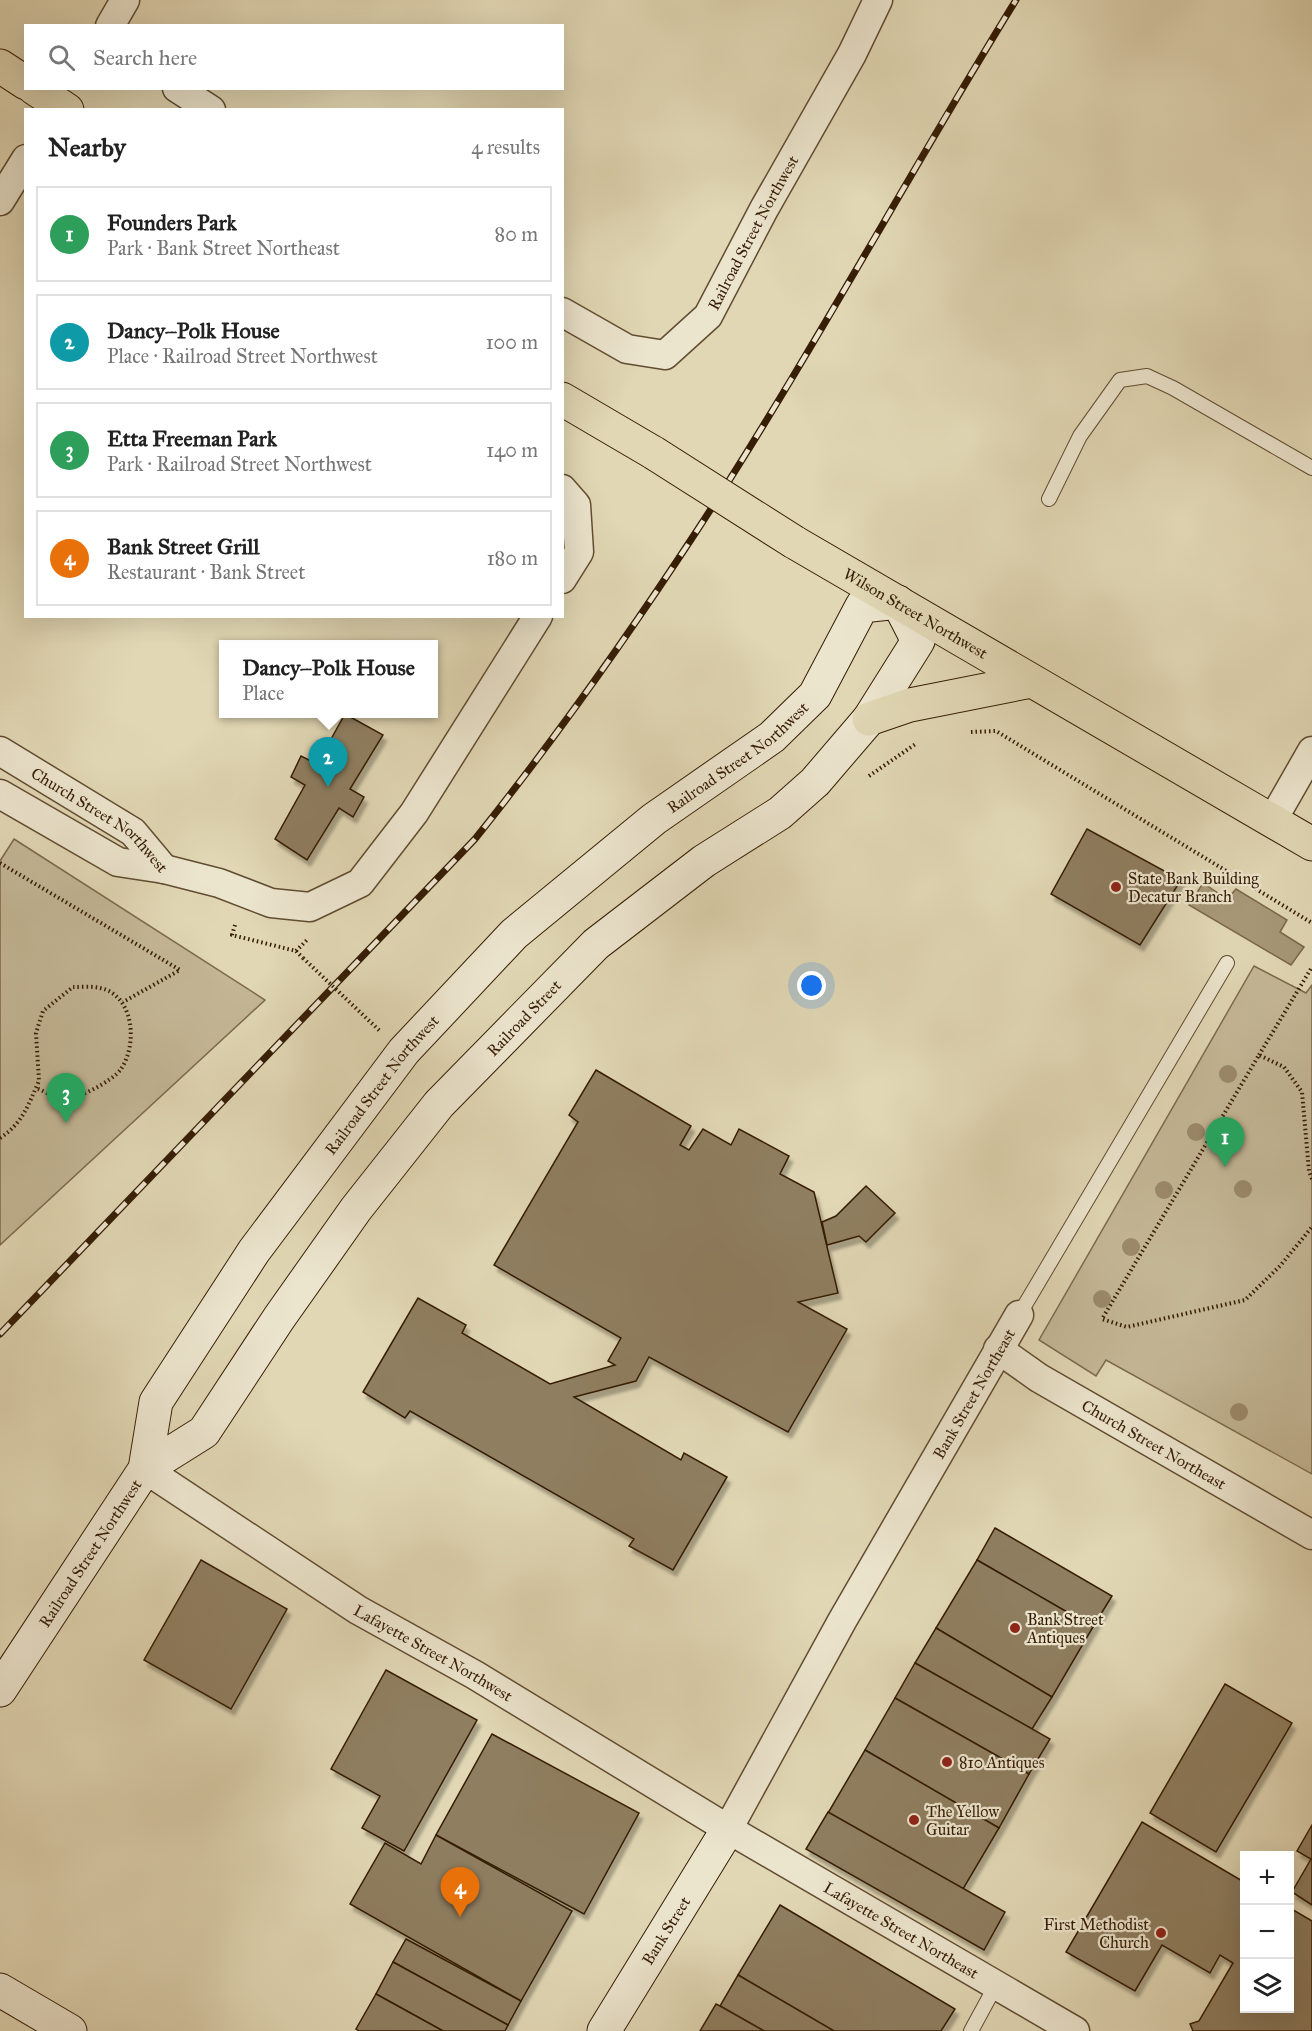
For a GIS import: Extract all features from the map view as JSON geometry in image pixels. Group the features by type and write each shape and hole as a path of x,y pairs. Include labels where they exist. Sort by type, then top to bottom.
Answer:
{"highway":[{"path":"0,66 24,82"},
{"name":"Wilson Street Northwest","path":"564,400 654,453 794,542 1312,844"},
{"path":"870,719 920,703 1031,681"}],"street":[{"path":"111,24 125,0"},
{"name":"Railroad Street Northwest","path":"564,313 627,350 665,355 708,316 764,209 852,54 878,0"},
{"path":"180,90 208,108"},
{"path":"0,201 24,162"},
{"path":"564,491 576,505 579,552 564,576"},
{"name":"Railroad Street Northwest","path":"0,1690 145,1469 156,1402 254,1251 404,1051 514,934 654,819 772,737 815,695 862,606 898,602"},
{"name":"Railroad Street","path":"145,1469 204,1432 279,1318 356,1209 448,1095 596,944 704,861 780,813 815,782 870,719 918,641 898,602"},
{"path":"164,869 219,883 271,903 310,907 360,883 414,813 507,661 537,618"},
{"name":"Church Street Northwest","path":"0,751 133,832 164,869"},
{"path":"1272,821 1312,751"},
{"name":"Church Street Northwest","path":"0,794 118,862 164,869"},
{"name":"Bank Street Northeast","path":"728,1829 842,1621 1019,1315"},
{"name":"Church Street Northeast","path":"998,1349 1039,1377 1312,1535"},
{"name":"Lafayette Street Northwest","path":"145,1469 358,1610 475,1675 728,1829"},
{"name":"Lafayette Street Northeast","path":"728,1829 1075,2031"},
{"name":"Bank Street","path":"604,2031 728,1829"},
{"path":"0,1990 70,2031"}],"lane":[{"path":"1049,499 1080,436 1120,380 1147,376 1173,388 1312,468"},
{"name":"Bank Street Northeast","path":"1019,1315 1227,963"},
{"path":"971,2031 996,1985"}],"path":[{"path":"961,732 996,731 1312,923"},
{"path":"866,779 918,742"},
{"path":"0,863 180,970 123,1002"},
{"path":"303,958 381,1032"},
{"path":"1312,967 1102,1319 1127,1327 1245,1300 1280,1266 1312,1227"},
{"path":"0,1138 26,1114 36,1088 39,1081 36,1033 44,1011 72,987 102,988 123,1002 129,1020 130,1046 121,1070 77,1099 61,1099 36,1088"},
{"path":"1259,1055 1284,1067 1302,1092 1309,1172 1312,1179"}],"shaded area":[{"path":"14,839 265,1000 0,1245 0,861"},
{"path":"1203,883 1227,899 1236,889 1287,920 1280,932 1304,947 1291,965 1189,905"},
{"path":"1254,966 1306,993 1312,985 1312,1474 1106,1360 1096,1376 1039,1340"}],"building":[{"path":"343,718 352,718 383,735 350,789 364,797 353,817 339,808 307,860 275,839 305,785 291,777 301,756 317,764"},
{"name":"State Bank Building Decatur Branch","path":"1087,829 1181,880 1140,945 1051,894"},
{"path":"596,1070 691,1126 680,1145 689,1150 703,1129 731,1145 739,1129 789,1156 780,1174 814,1192 838,1293 798,1302 847,1329 788,1432 649,1357 636,1381 574,1397 681,1460 684,1453 727,1477 673,1570 629,1546 634,1539 410,1411 405,1418 363,1392 418,1298 466,1325 462,1333 550,1384 615,1365 608,1361 621,1338 494,1265 578,1122 569,1115"},
{"path":"866,1186 895,1213 866,1242 859,1236 827,1245 822,1222 836,1216"},
{"path":"995,1528 1112,1596 1093,1627 977,1560"},
{"path":"201,1560 287,1609 231,1709 144,1660"},
{"name":"Bank Street Antiques","path":"977,1560 1093,1627 1052,1697 936,1628"},
{"path":"936,1628 1052,1697 1032,1729 915,1663"},
{"path":"915,1663 1050,1739 1029,1774 895,1698"},
{"path":"386,1670 477,1720 404,1851 362,1828 380,1796 331,1769"},
{"path":"1225,1684 1292,1723 1216,1852 1150,1813"},
{"name":"810 Antiques","path":"895,1698 1029,1774 999,1828 865,1750"},
{"path":"492,1734 639,1813 584,1914 436,1835"},
{"name":"The Yellow Guitar","path":"865,1750 999,1828 963,1889 828,1813"},
{"path":"828,1812 1005,1912 984,1950 806,1849"},
{"name":"First Methodist Church","path":"1142,1822 1240,1880 1240,2013 1294,2013 1294,1910 1312,1921 1312,2031 1193,2031 1190,2024 1199,2021 1233,1963 1220,1955 1210,1973 1162,1945 1135,1991 1066,1952"},
{"path":"1312,1825 1312,1905 1294,1893 1294,1889 1311,1859 1297,1851"},
{"path":"436,1835 572,1911 521,2001 350,1904 385,1843 421,1864"},
{"path":"780,1905 955,2009 941,2031 834,2031 738,1975"},
{"path":"406,1939 521,2001 508,2025 393,1962"},
{"path":"393,1962 508,2025 505,2031 443,2031 376,1994"},
{"path":"738,1975 834,2031 764,2031 720,2006"},
{"path":"376,1994 443,2031 359,2031 356,2029"},
{"path":"716,2004 720,2006 764,2031 700,2031"}],"railway":[{"path":"0,1334 475,839 534,763 645,609 698,529 780,398 1016,0"}],"place":[{"name":"Dancy–Polk House","path":"328,787"},
{"name":"State Bank Building Decatur Branch","path":"1116,887"},
{"name":"Etta Freeman Park","path":"66,1123"},
{"name":"Founders Park","path":"1225,1167"},
{"name":"Bank Street Antiques","path":"1015,1628"},
{"name":"810 Antiques","path":"947,1762"},
{"name":"The Yellow Guitar","path":"914,1820"},
{"name":"Bank Street Grill","path":"460,1917"},
{"name":"First Methodist Church","path":"1161,1933"}]}
